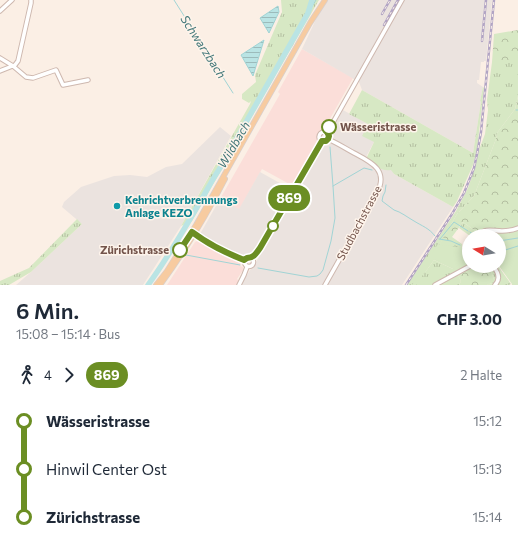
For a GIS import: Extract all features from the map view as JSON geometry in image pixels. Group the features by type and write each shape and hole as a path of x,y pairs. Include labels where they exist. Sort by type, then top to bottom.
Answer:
{"main road":[{"path":"156,285 193,233 217,195 230,166 325,0"},
{"path":"160,285 174,267 193,233"}],"street":[{"path":"0,11 12,0"},
{"path":"0,71 15,65 18,61 31,0"},
{"path":"193,233 206,242 244,260 251,258 256,254 322,141 326,141 328,139 329,136 327,132 402,0"},
{"path":"0,58 13,66 26,77 33,78 56,70 63,85 88,80"},
{"path":"322,141 319,138 320,134 327,132"},
{"name":"Studbachstrasse","path":"325,285 377,193 381,180 378,171 372,163 328,139"},
{"path":"506,230 518,228"},
{"path":"246,267 251,267 253,265 254,262 251,258"},
{"path":"239,285 246,267 244,265 244,260"},
{"path":"435,285 441,284 462,271"},
{"path":"495,285 498,282 499,277 497,273"}],"shaded area":[{"path":"325,0 492,0 486,61 481,62 479,80 477,80 477,83 483,87 473,153 362,90 359,82 302,49"},
{"path":"302,49 353,78 323,131 319,133 316,146 293,186 262,169 239,210 220,199 280,94 278,92"},
{"path":"343,110 368,124 374,142 366,159 392,170 394,174 453,207 402,285 241,285 263,249 258,246 250,255 243,256 224,249 200,234 220,199 239,209 260,172 296,192 320,149 324,144 332,144 334,139 331,136 331,131"},
{"path":"220,127 231,136 181,226 143,285 16,285 82,224 62,207 64,202 81,187 114,176 130,175 147,177 166,167 182,164"},
{"path":"197,241 241,263 240,266 243,267 243,270 237,279 239,281 239,285 167,285"}],"green space":[{"path":"281,0 319,0 192,221 181,226 250,104 251,101 249,103 242,99 242,94 256,82 255,75 282,12"},
{"path":"518,30 518,62 492,62 494,34"},
{"path":"492,62 518,62 518,96 515,109 497,133 474,196 457,214 423,275 434,260 453,269 459,269 458,275 461,281 459,285 407,285 456,211 468,188 485,134 488,110 487,100"},
{"path":"483,87 477,150 473,165 453,207 394,174 391,170 381,169 366,159 374,142 362,136 368,124 349,114 362,90 473,153"},
{"path":"518,96 518,234 506,235 506,229 472,229 463,222 452,237 462,244 462,273 492,273 495,282 487,285 459,285 461,281 458,275 459,269 453,269 434,260 422,275 457,214 474,196 497,133 515,109"},
{"path":"77,219 82,224 31,272 9,285 0,285 0,281 29,268"},
{"path":"463,222 472,229 462,230 459,228"},
{"path":"518,230 518,285 512,285 504,273 506,273 506,233"},
{"path":"438,244 459,247 462,250 462,269 453,268 434,259 416,285 412,285"},
{"path":"492,273 503,273 511,284 487,285 495,282"}],"water":[{"path":"278,6 279,12 269,33 260,18"},
{"path":"264,40 253,76 241,55"}],"waterway":[{"name":"Schwarzbach","path":"174,0 233,93"},
{"name":"Wildbach","path":"148,285 174,247 228,154 308,13 312,0"},
{"name":"Wildbach","path":"308,13 316,0"},
{"path":"258,268 309,277 317,276 323,270 331,241 335,218 330,147"},
{"path":"333,186 364,168 372,170"},
{"path":"386,185 382,201 394,210 402,213 428,229 435,236"},
{"path":"440,239 454,222 465,229"},
{"path":"506,240 518,238"},
{"path":"439,239 451,241 460,245"},
{"path":"506,250 518,246"},
{"path":"186,255 240,265"}],"railway":[{"path":"382,14 390,0"},
{"path":"384,25 398,0"},
{"path":"482,41 486,0"},
{"path":"406,285 452,214 464,193 474,168 481,132 494,0"}],"bus line":[{"name":"869","path":"180,250 192,232 206,242 244,260 251,258 256,254 322,141 324,142 328,139 329,136 327,132 329,127"}],"place":[{"name":"Wässeristrasse","path":"329,127"},
{"name":"Kehrichtverbrennungs Anlage KEZO","path":"117,206"},
{"name":"Zürichstrasse","path":"180,250"}]}
